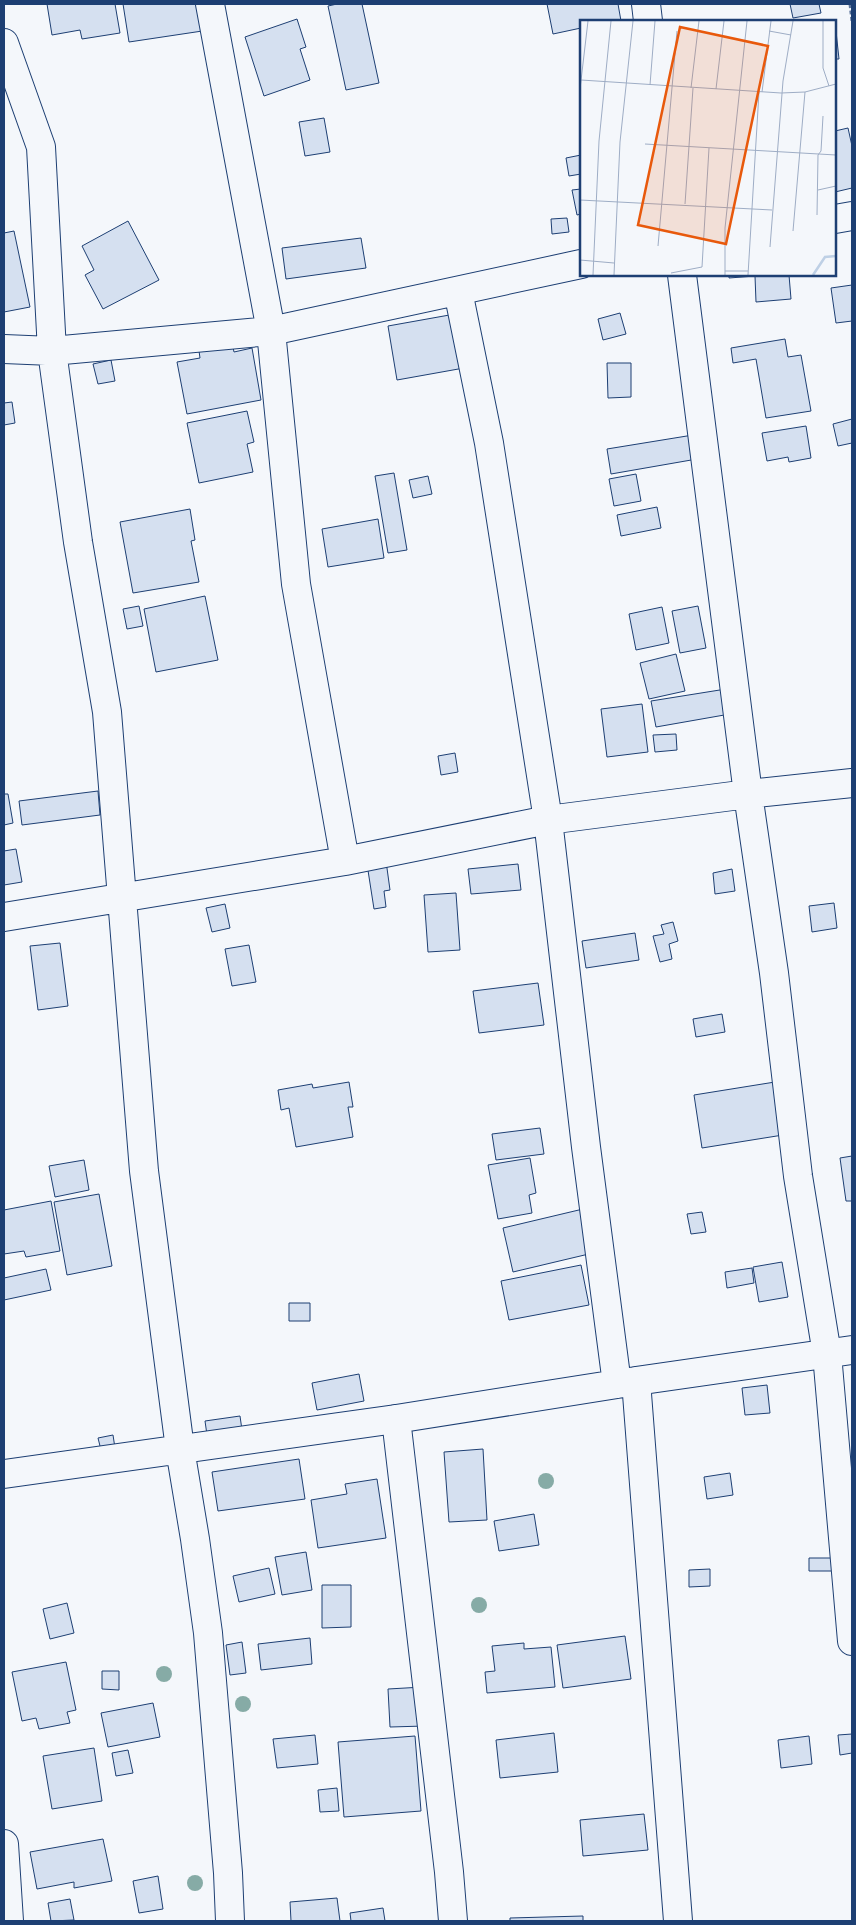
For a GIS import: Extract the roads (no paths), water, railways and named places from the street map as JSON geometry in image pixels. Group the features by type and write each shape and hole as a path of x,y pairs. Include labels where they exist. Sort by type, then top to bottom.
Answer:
{"street":[{"path":"210,4 271,330 296,584 345,861"},
{"path":"646,4 648,20"},
{"path":"4,43 41,147 52,351 78,542 107,712 144,1171 180,1449 208,1633 228,1873 230,1921"},
{"path":"836,219 852,216"},
{"path":"4,348 52,351 271,330 580,264"},
{"path":"682,276 748,794 773,964 798,1176 840,1352 852,1641"},
{"path":"458,291 489,443 548,820 585,1137 626,1383 678,1921"},
{"path":"4,918 345,861 548,820 748,794 852,783"},
{"path":"4,1474 840,1352"},
{"path":"396,1418 449,1872 452,1921"},
{"path":"4,1844 9,1921"}]}
